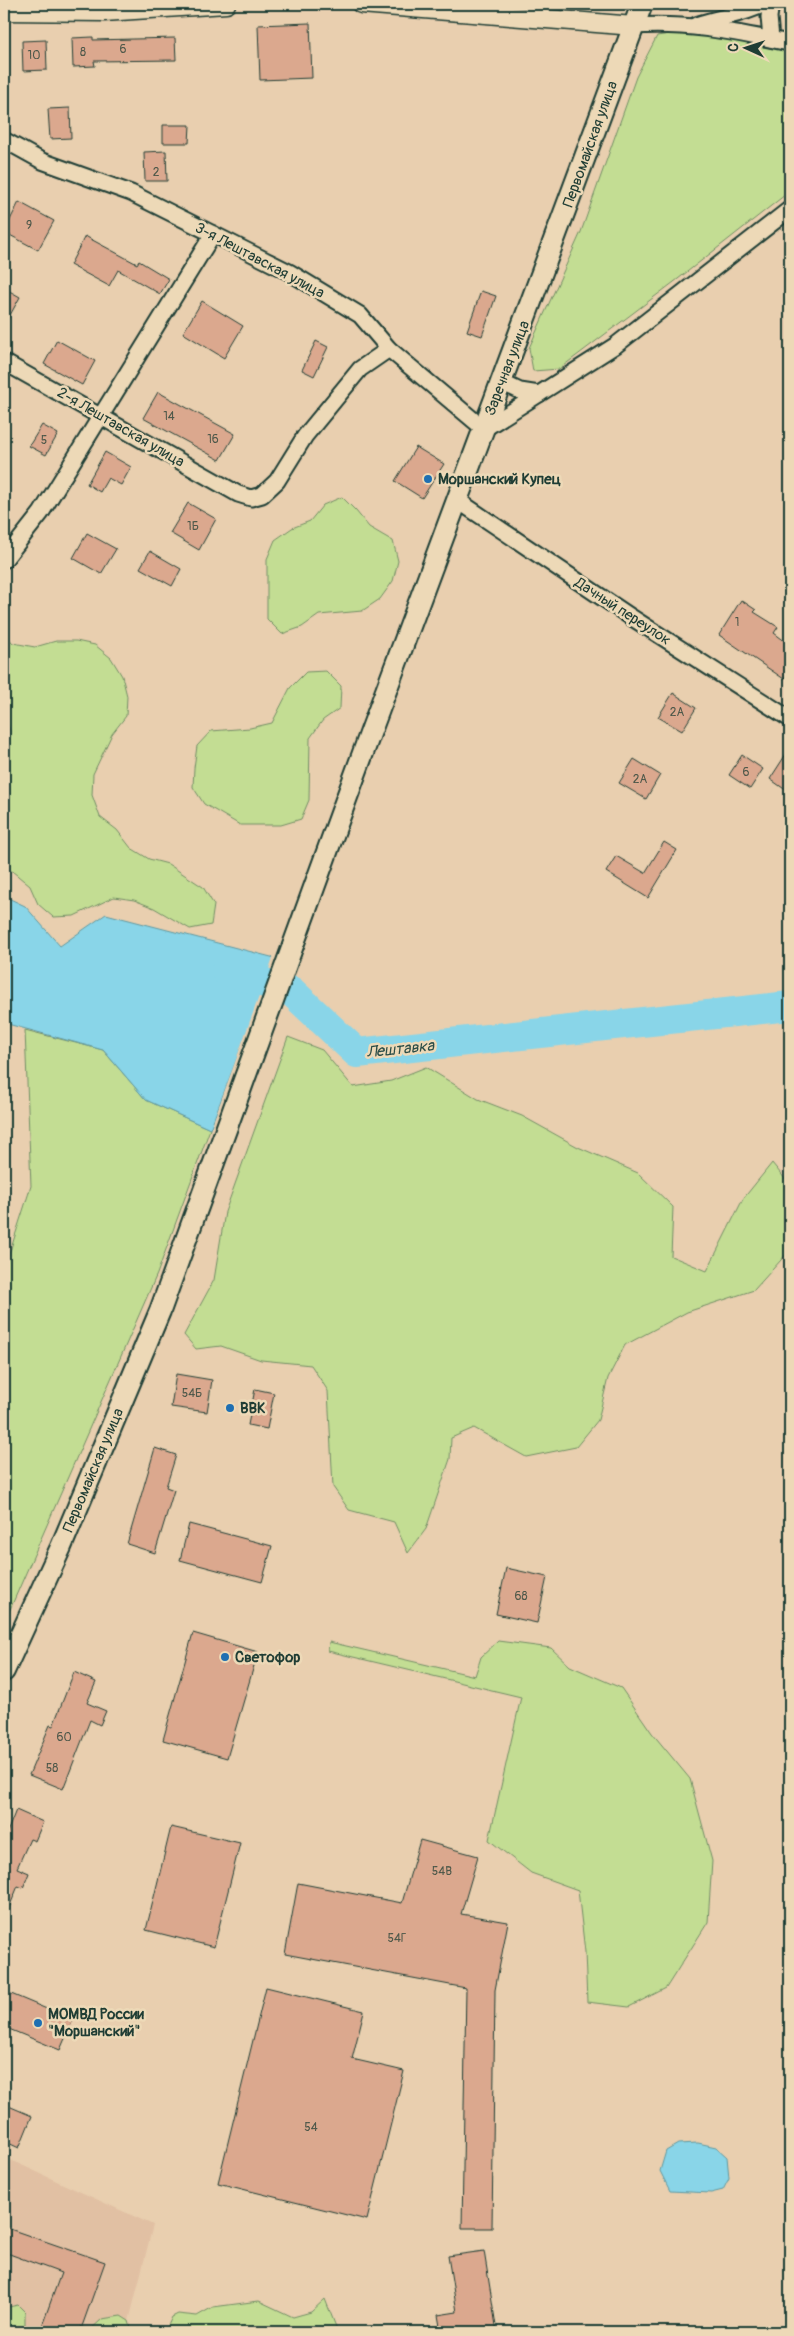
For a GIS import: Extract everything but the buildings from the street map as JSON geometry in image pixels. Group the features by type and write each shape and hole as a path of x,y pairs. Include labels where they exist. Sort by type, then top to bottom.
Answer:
{"main road":[{"path":"634,26 642,4"},
{"name":"Первомайская улица","path":"546,262 634,26"},
{"name":"Заречная улица","path":"371,731 546,262"},
{"name":"Первомайская улица","path":"4,1671 61,1547 177,1267 371,731"}],"street":[{"path":"4,11 28,8 104,12 226,4"},
{"path":"361,4 634,26 668,24 695,26 790,43"},
{"path":"695,26 718,17 750,11 764,4"},
{"path":"771,4 769,17 771,39"},
{"name":"3-я Лештавская улица","path":"4,140 42,161 131,193 289,272 360,315 389,349 484,429"},
{"path":"484,429 630,335 790,209"},
{"path":"4,560 41,513 213,234"},
{"name":"2-я Лештавская улица","path":"4,362 102,415 238,494 251,498 262,495 277,481 305,436 360,370 389,349"},
{"path":"502,382 520,391 539,394"},
{"name":"Дачный переулок","path":"457,500 631,617 790,719"}],"shaded area":[{"path":"4,2157 153,2225 129,2321 121,2316 103,2319 88,2332 31,2332 24,2330 25,2312 18,2305 4,2308"}],"green space":[{"path":"690,31 790,49 790,191 559,369 533,371 529,348 581,232 636,77 657,36"},
{"path":"342,497 369,527 393,541 398,561 393,581 380,599 362,611 319,615 302,627 282,634 267,619 267,559 275,540 292,528 310,521 323,505"},
{"path":"4,633 13,643 35,647 56,641 76,641 95,645 111,658 122,676 127,696 126,716 112,734 93,774 92,795 100,817 117,830 131,848 149,859 168,864 203,887 214,905 211,925 190,929 154,908 134,900 114,897 74,916 53,917 38,904 30,886 12,871 4,870 4,768 10,731 4,712"},
{"path":"326,671 341,686 340,708 323,720 310,738 309,800 301,819 281,825 240,825 204,804 193,787 197,746 211,731 250,728 272,723 290,688 306,672"},
{"path":"25,1030 103,1050 146,1100 210,1129 157,1274 4,1623 4,1270 31,1186"},
{"path":"288,1037 322,1050 353,1087 391,1081 426,1067 478,1099 522,1116 578,1147 638,1173 673,1207 671,1256 707,1271 743,1199 772,1163 790,1185 790,1250 754,1290 687,1312 625,1345 608,1378 598,1420 576,1447 526,1457 474,1428 451,1438 450,1459 426,1529 408,1553 394,1522 349,1510 333,1487 328,1391 311,1365 261,1360 221,1346 196,1349 184,1335 214,1280 225,1212"},
{"path":"498,1641 551,1648 570,1666 621,1688 652,1733 690,1779 712,1861 708,1922 666,1988 629,2007 587,2002 585,1952 578,1890 531,1873 489,1840 521,1697 328,1651 329,1642 475,1676 481,1657"},
{"path":"325,2299 338,2332 165,2332 172,2317 178,2314 197,2316 213,2307 259,2301 293,2317 311,2312"},
{"path":"18,2305 25,2312 25,2330 31,2332 4,2332 4,2308"},
{"path":"121,2316 129,2321 132,2332 88,2332 102,2319"}],"water":[{"path":"4,896 25,906 60,946 106,914 275,958 210,1129 146,1100 103,1050 4,1023"},
{"path":"698,2143 716,2147 727,2157 729,2178 723,2190 711,2193 670,2191 660,2171 666,2151 678,2144"}],"pier":[{"path":"274,955 277,959 210,1131"}],"waterway":[{"name":"Лештавка","path":"226,971 291,991 357,1053 790,1006"}],"place":[{"name":"Моршанский Купец","path":"428,479"},
{"name":"ВВК","path":"230,1408"},
{"name":"Светофор","path":"225,1657"},
{"name":"МОМВД России \"Моршанский\"","path":"38,2023"}]}
